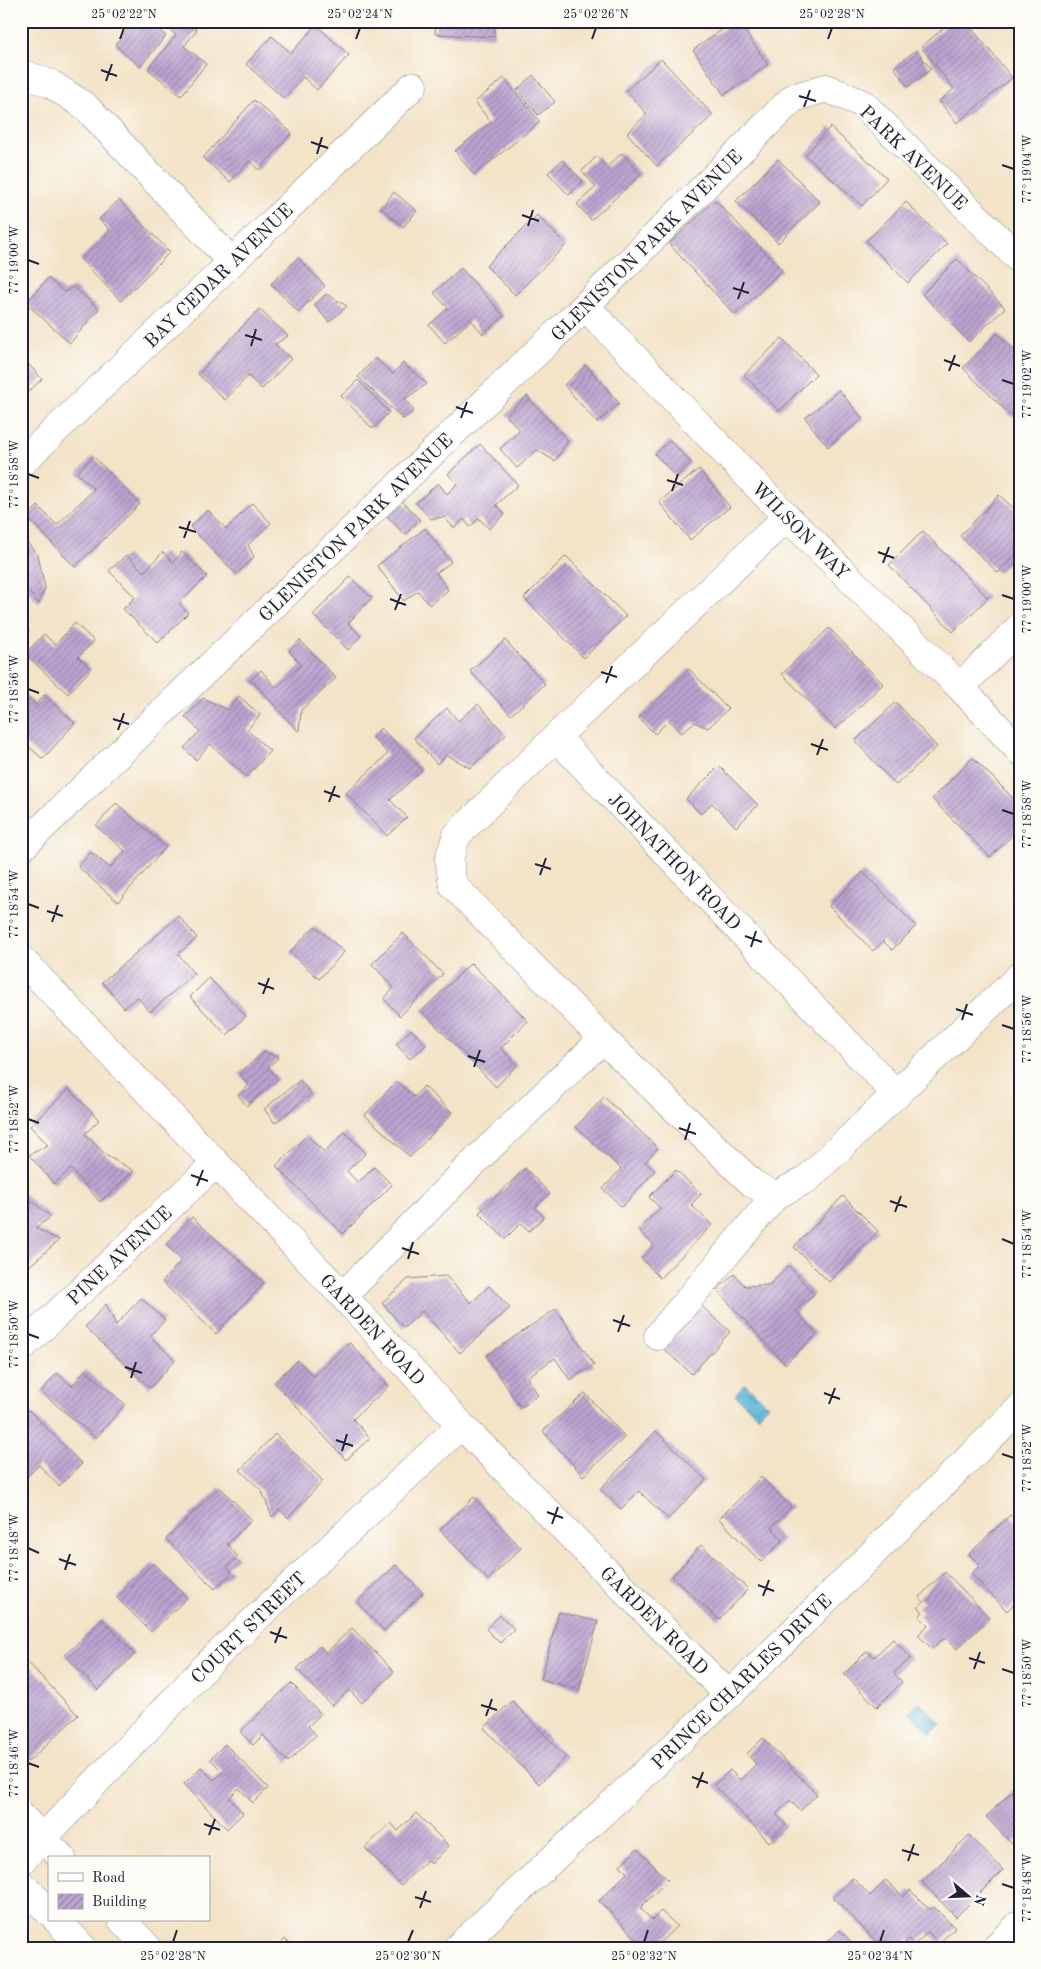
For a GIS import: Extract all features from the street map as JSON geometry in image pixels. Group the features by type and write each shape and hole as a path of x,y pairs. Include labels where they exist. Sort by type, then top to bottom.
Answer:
{"main road":[{"path":"21,73 51,84 85,106 232,262"},
{"name":"BAY CEDAR AVENUE","path":"21,463 413,86"},
{"name":"PARK AVENUE","path":"794,98 826,88 863,104 1020,260"},
{"name":"GLENISTON PARK AVENUE","path":"21,848 586,306 794,98"},
{"name":"WILSON WAY","path":"586,306 787,517 960,687 1020,751"},
{"path":"775,1196 752,1183 603,1039 453,885 449,859 457,835 556,737 787,517"},
{"path":"960,687 1020,627"},
{"name":"JOHNATHON ROAD","path":"556,737 897,1095"},
{"name":"GARDEN ROAD","path":"21,959 344,1296 461,1425 729,1695"},
{"path":"658,1336 775,1196 807,1179 1020,976"},
{"path":"344,1296 468,1168 603,1039"},
{"name":"PINE AVENUE","path":"21,1348 216,1163"},
{"name":"PRINCE CHARLES DRIVE","path":"457,1948 729,1695 1020,1408"},
{"name":"COURT STREET","path":"21,1861 214,1658 461,1425"},
{"path":"21,1816 60,1856"},
{"path":"21,1884 48,1911"},
{"path":"59,1922 83,1948"},
{"path":"124,1922 148,1948"},
{"path":"995,1948 1020,1924"}],"water":[{"path":"745,1384 768,1405 758,1416 735,1395"},
{"path":"920,1702 941,1724 931,1734 909,1712"}],"building":[{"path":"135,21 148,21 166,36 140,67 115,45"},
{"path":"159,21 186,21 197,30 184,46 206,64 181,96 148,69 176,35"},
{"path":"390,21 415,21 415,25 390,23"},
{"path":"436,21 495,21 494,37 435,34"},
{"path":"735,21 738,21 768,65 724,95 693,50"},
{"path":"952,21 966,21 1012,78 957,123 939,101 954,89 921,47"},
{"path":"316,25 349,55 317,90 303,77 284,99 246,64 272,36 291,53"},
{"path":"916,50 931,69 908,87 894,67"},
{"path":"661,59 713,115 657,166 627,133 647,114 626,91"},
{"path":"533,75 555,102 538,115 517,90"},
{"path":"504,78 540,122 474,175 455,151 491,122 475,102"},
{"path":"254,100 292,133 259,170 249,161 230,182 203,158"},
{"path":"830,127 887,178 862,206 805,155"},
{"path":"622,153 641,175 591,220 577,204 596,187 582,171 597,156 607,167"},
{"path":"778,159 820,202 778,243 736,201"},
{"path":"562,160 583,181 569,195 548,173"},
{"path":"394,192 417,211 403,227 381,208"},
{"path":"119,200 170,252 121,301 80,259 110,230 99,219"},
{"path":"715,200 782,270 735,315 669,244"},
{"path":"906,202 947,244 908,283 866,241"},
{"path":"537,215 566,245 515,295 486,266"},
{"path":"298,258 325,286 298,312 271,284"},
{"path":"957,259 1005,308 969,342 922,294"},
{"path":"461,268 504,316 483,334 471,320 445,343 429,325 448,308 434,293"},
{"path":"48,278 64,292 74,287 99,309 70,343 26,303"},
{"path":"326,294 347,306 329,322 314,305"},
{"path":"259,309 288,336 275,344 291,359 262,389 248,376 225,400 198,374"},
{"path":"997,333 1020,356 1020,412 1013,418 963,368"},
{"path":"782,338 816,374 779,411 744,375"},
{"path":"21,356 42,379 21,399"},
{"path":"375,358 393,374 403,363 427,384 405,399 414,411 403,419 358,377"},
{"path":"586,365 619,403 597,423 564,385"},
{"path":"358,380 389,412 373,429 341,396"},
{"path":"839,390 863,419 828,447 805,418"},
{"path":"527,396 568,441 555,461 537,450 517,468 500,449 520,430 506,415"},
{"path":"670,440 691,463 676,477 655,454"},
{"path":"480,444 518,485 496,505 505,514 489,529 479,518 470,527 464,519 454,528 444,517 431,519 416,503 438,483 447,494 457,484 448,474"},
{"path":"93,456 140,504 75,567 27,517 38,506 57,525 94,489 77,473"},
{"path":"699,469 730,507 690,540 659,502"},
{"path":"999,495 1020,514 1020,550 998,573 960,536"},
{"path":"399,498 420,520 405,535 384,513"},
{"path":"252,503 271,523 248,545 254,557 236,574 190,527 208,510 226,529"},
{"path":"425,528 451,562 436,573 448,590 429,605 418,591 404,601 377,566"},
{"path":"923,531 988,598 953,632 889,565"},
{"path":"21,536 38,555 45,588 39,604 29,592 21,599"},
{"path":"163,552 173,562 182,552 207,576 179,604 188,613 158,643 123,609 135,597 109,571 126,555 144,572"},
{"path":"566,556 626,616 584,658 524,598"},
{"path":"350,577 372,598 348,623 361,636 348,650 313,615"},
{"path":"21,622 29,631 21,637"},
{"path":"75,623 94,641 78,657 91,669 68,694 25,654 44,634 55,645"},
{"path":"829,628 883,684 836,729 782,674"},
{"path":"300,640 336,678 301,710 299,732 251,680 261,670 276,688 301,665 289,651"},
{"path":"505,640 545,684 511,715 470,671"},
{"path":"689,669 728,709 708,728 694,722 682,733 669,720 655,734 639,718"},
{"path":"25,695 36,705 44,695 75,723 43,759 21,740 21,699"},
{"path":"239,696 260,715 247,730 270,751 247,777 210,744 196,760 184,748 200,731 185,717 203,698 228,710"},
{"path":"896,702 937,747 896,785 855,741"},
{"path":"478,704 506,735 470,768 447,755 437,764 414,738 447,708 458,721"},
{"path":"381,728 422,770 390,800 407,817 387,836 346,793 388,754 372,736"},
{"path":"973,758 1020,805 1020,828 990,857 932,799"},
{"path":"719,766 758,805 736,827 712,803 701,814 686,799"},
{"path":"116,803 166,847 118,902 78,867 91,852 110,868 125,851 96,826"},
{"path":"863,872 916,926 892,950 883,941 873,951 829,906"},
{"path":"179,916 197,938 178,954 194,974 150,1012 137,997 124,1008 102,982"},
{"path":"315,926 344,952 319,979 290,952"},
{"path":"403,933 443,974 400,1016 384,999 394,988 372,964"},
{"path":"471,963 528,1021 501,1048 517,1065 496,1087 422,1011"},
{"path":"209,978 246,1016 227,1035 190,997"},
{"path":"411,1029 426,1045 410,1059 396,1044"},
{"path":"264,1052 279,1057 268,1067 278,1079 247,1106 238,1095 249,1085 239,1074"},
{"path":"300,1080 311,1094 275,1123 264,1109"},
{"path":"397,1081 414,1097 424,1086 452,1113 410,1157 365,1115"},
{"path":"69,1089 99,1120 85,1134 107,1156 134,1171 100,1202 71,1169 54,1184 29,1155 48,1145 30,1126"},
{"path":"604,1097 658,1148 645,1162 655,1171 622,1207 603,1189 621,1169 576,1127"},
{"path":"345,1132 366,1153 347,1171 358,1183 374,1167 392,1185 343,1234 276,1166 307,1135 324,1152"},
{"path":"525,1168 550,1194 535,1208 544,1217 529,1231 521,1223 505,1239 479,1213"},
{"path":"676,1170 701,1194 691,1205 712,1225 660,1278 641,1258 654,1245 638,1230 660,1208 649,1197"},
{"path":"21,1192 51,1217 35,1228 59,1240 25,1270 21,1266"},
{"path":"843,1196 878,1231 829,1282 794,1247"},
{"path":"192,1217 264,1283 216,1334 162,1282 182,1260 166,1245"},
{"path":"789,1266 814,1294 796,1311 817,1334 785,1364 717,1290 734,1274 745,1286 769,1285"},
{"path":"446,1276 471,1303 489,1286 510,1308 460,1353 422,1311 404,1328 382,1303 408,1279"},
{"path":"141,1298 165,1320 150,1336 175,1360 150,1388 85,1327 106,1304 116,1325"},
{"path":"696,1301 730,1332 692,1374 658,1344"},
{"path":"556,1309 594,1365 570,1380 555,1358 527,1377 538,1395 521,1408 486,1356"},
{"path":"350,1343 389,1386 353,1419 370,1438 346,1460 274,1382 298,1360 313,1376"},
{"path":"85,1370 125,1404 96,1438 41,1392 57,1373 72,1386"},
{"path":"585,1393 625,1437 583,1476 543,1431"},
{"path":"29,1410 82,1464 59,1486 39,1465 21,1483 21,1418"},
{"path":"656,1431 706,1480 668,1519 639,1491 621,1509 600,1489"},
{"path":"275,1434 323,1481 288,1518 279,1509 272,1517 262,1491 240,1470"},
{"path":"761,1477 791,1507 771,1527 783,1540 761,1562 719,1519"},
{"path":"220,1487 252,1520 227,1544 238,1557 227,1567 232,1572 215,1589 166,1539"},
{"path":"474,1497 521,1548 488,1580 440,1530"},
{"path":"1010,1515 1020,1525 1020,1571 1015,1575 1020,1580 1020,1598 1007,1611 971,1574 980,1565 969,1554"},
{"path":"701,1545 748,1589 719,1620 672,1576"},
{"path":"153,1563 187,1598 151,1632 117,1598"},
{"path":"396,1565 423,1593 384,1631 357,1602"},
{"path":"945,1572 990,1618 957,1649 945,1637 932,1649 918,1635 928,1625 919,1616 923,1612 918,1607 924,1602 919,1597"},
{"path":"559,1612 598,1622 579,1690 541,1679"},
{"path":"500,1615 514,1629 500,1643 486,1629"},
{"path":"102,1619 135,1654 98,1690 65,1655"},
{"path":"352,1628 394,1672 362,1703 349,1690 332,1706 297,1669 320,1646 326,1653"},
{"path":"893,1639 911,1658 894,1673 902,1682 877,1707 844,1674 867,1651 874,1657"},
{"path":"21,1655 78,1715 28,1762 21,1755"},
{"path":"291,1683 321,1714 308,1726 316,1735 288,1762 263,1735 253,1745 240,1732"},
{"path":"512,1701 566,1757 539,1784 484,1728"},
{"path":"1020,1731 1020,1741 1015,1736"},
{"path":"763,1738 817,1795 800,1811 790,1800 776,1814 786,1825 769,1842 714,1785 730,1770 740,1780 756,1764 747,1754"},
{"path":"225,1744 268,1788 253,1803 239,1788 229,1798 243,1813 227,1829 184,1784 201,1767 214,1780 223,1772 210,1759"},
{"path":"1020,1783 1020,1837 1012,1844 986,1817"},
{"path":"416,1813 449,1846 431,1864 427,1860 401,1885 365,1848 391,1823 398,1831"},
{"path":"969,1835 1003,1870 956,1917 922,1882"},
{"path":"637,1849 668,1880 640,1908 652,1920 661,1911 677,1926 654,1948 645,1948 599,1901 627,1873 620,1865"},
{"path":"853,1878 870,1896 886,1880 903,1897 910,1890 930,1910 934,1907 955,1928 939,1943 928,1932 914,1945 909,1939 900,1948 882,1948 833,1897"},
{"path":"840,1930 857,1948 821,1948"},
{"path":"285,1939 294,1948 276,1948"}]}
